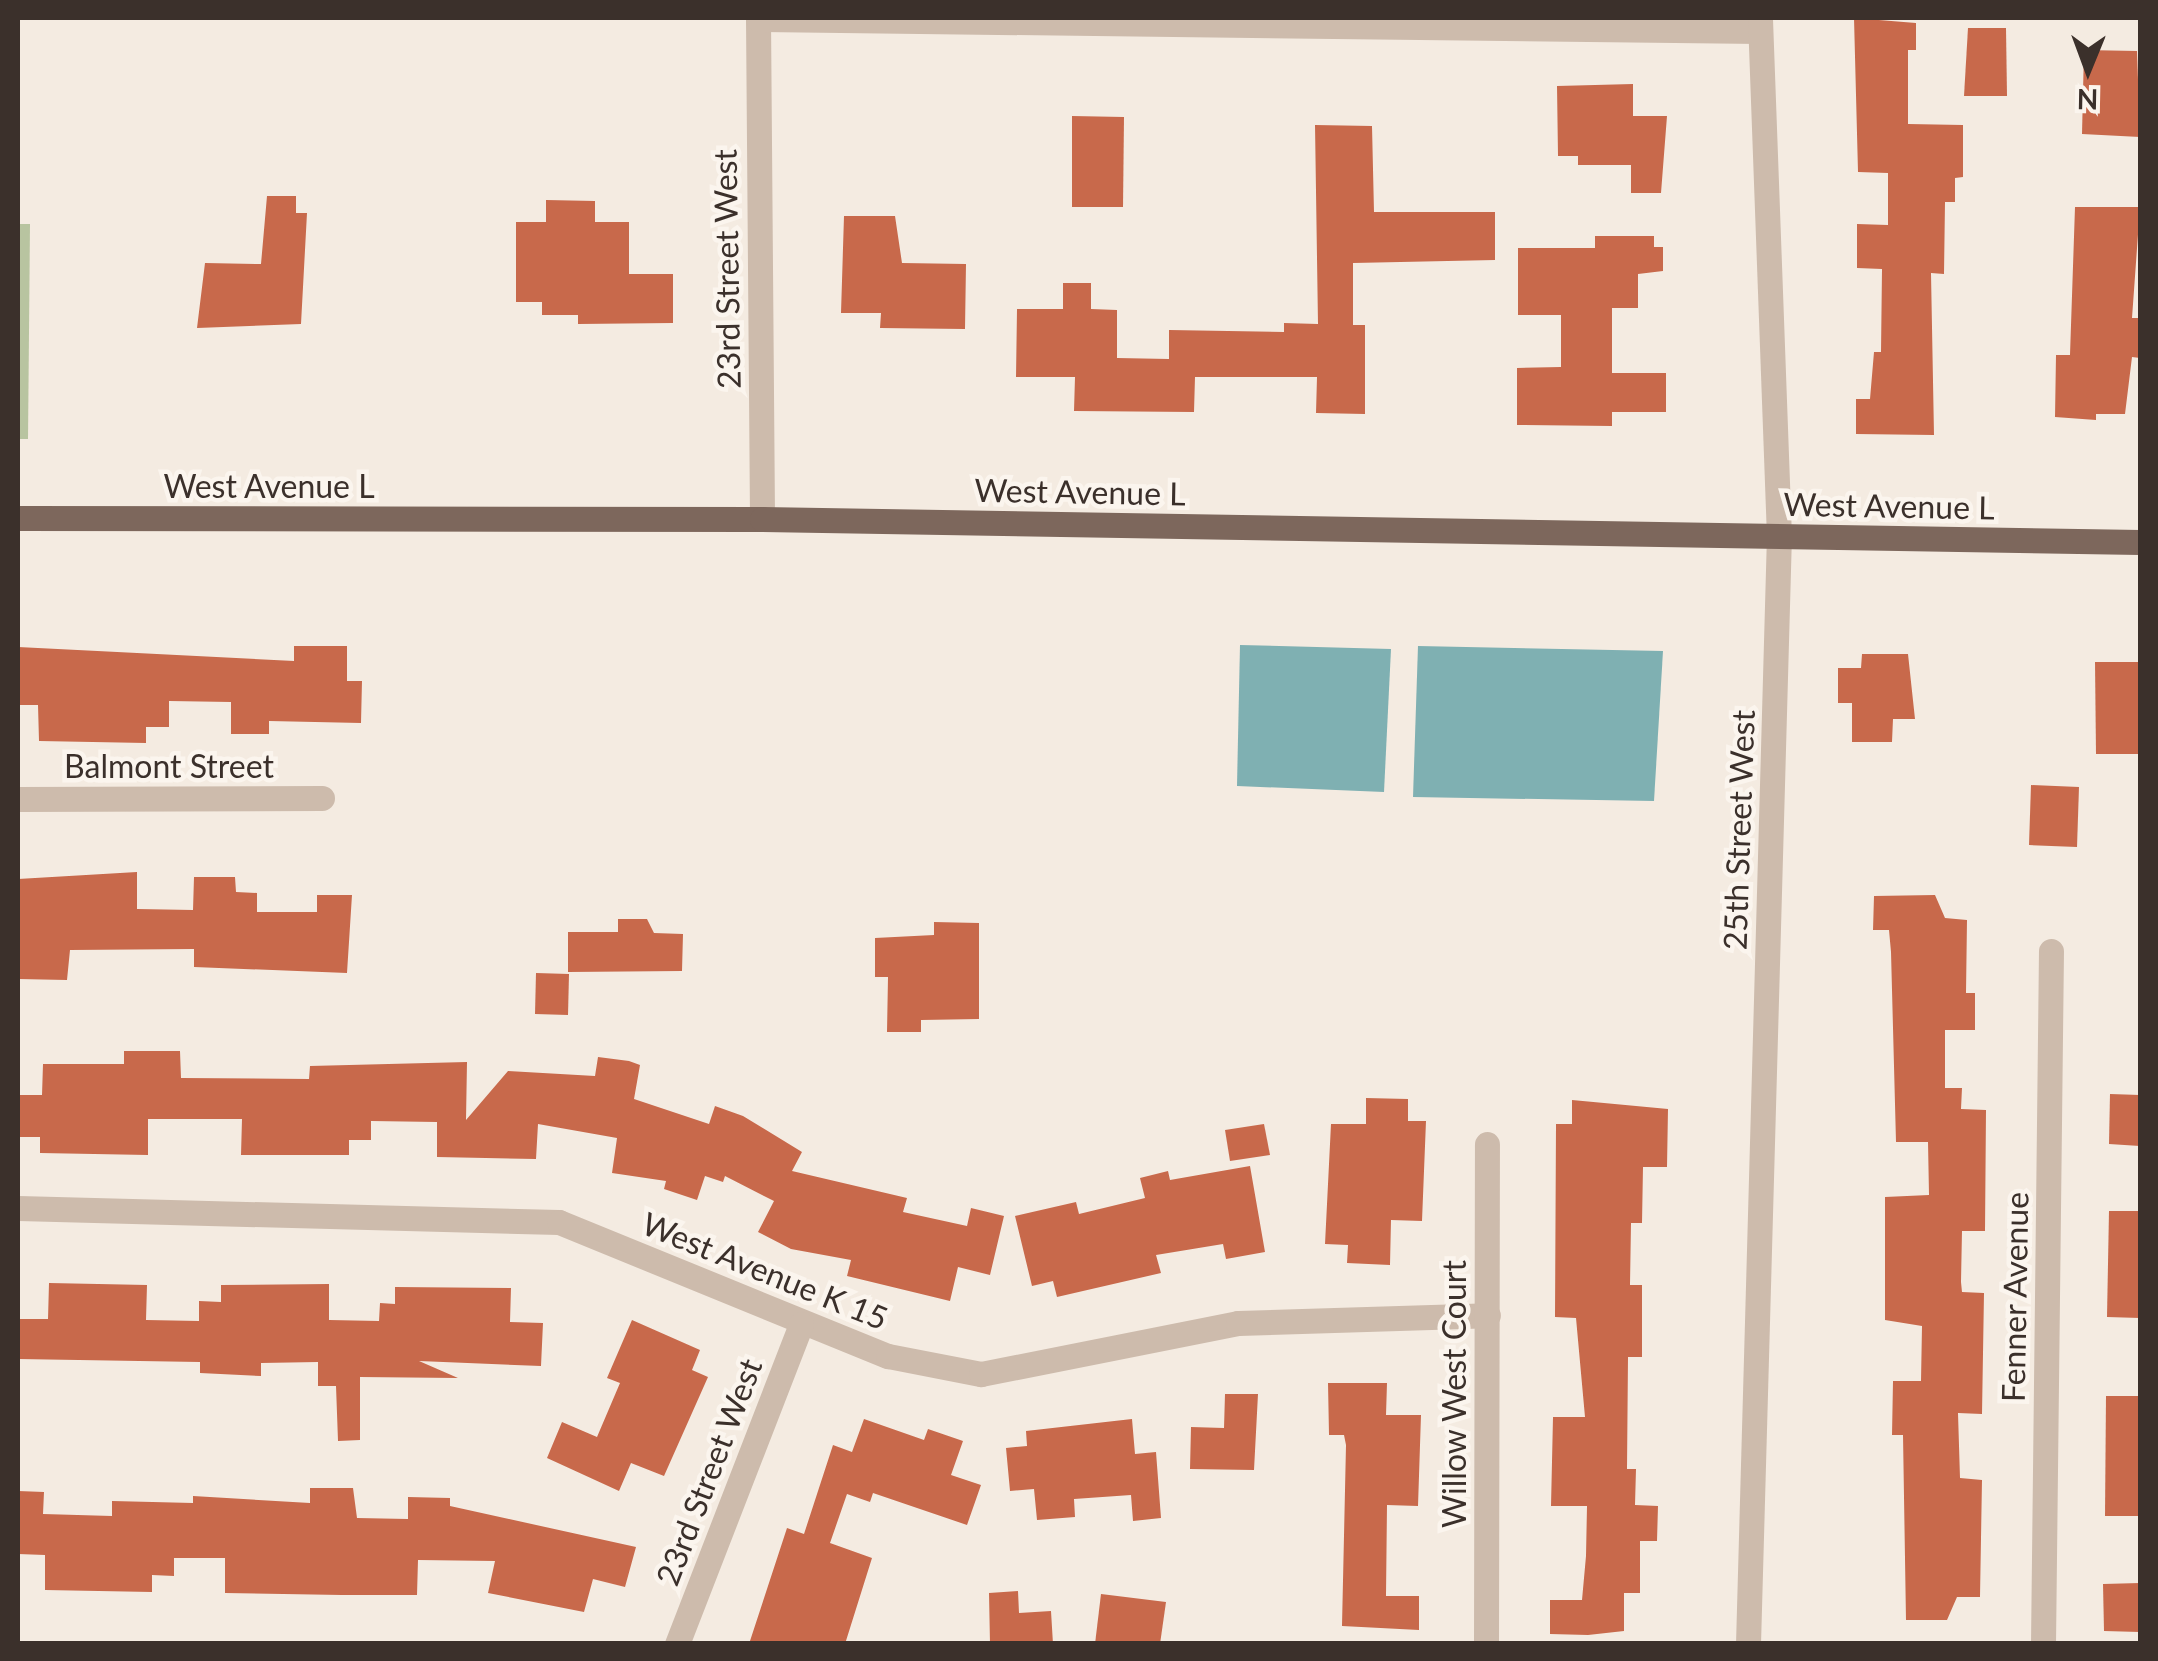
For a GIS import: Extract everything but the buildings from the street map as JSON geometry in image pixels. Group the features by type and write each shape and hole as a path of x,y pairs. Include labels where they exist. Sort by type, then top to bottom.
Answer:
{"main road":[{"name":"West Avenue L","path":"18,518 762,519 2140,542"}],"street":[{"path":"758,18 1760,24"},
{"name":"23rd Street West","path":"758,18 762,519"},
{"name":"25th Street West","path":"1748,1644 1780,537 1760,24"},
{"name":"Balmont Street","path":"18,799 322,798"},
{"name":"Fenner Avenue","path":"2043,1644 2052,951"},
{"name":"Willow West Court","path":"1486,1644 1487,1144"},
{"name":"West Avenue K 15","path":"18,1208 559,1222 888,1356 980,1374 1238,1324 1488,1315"},
{"name":"23rd Street West","path":"676,1644 802,1324"}],"green space":[{"path":"18,224 30,224 28,439 18,439"}],"water":[{"path":"1240,645 1391,649 1384,792 1237,786"},
{"path":"1418,646 1663,651 1654,801 1413,797"}]}
